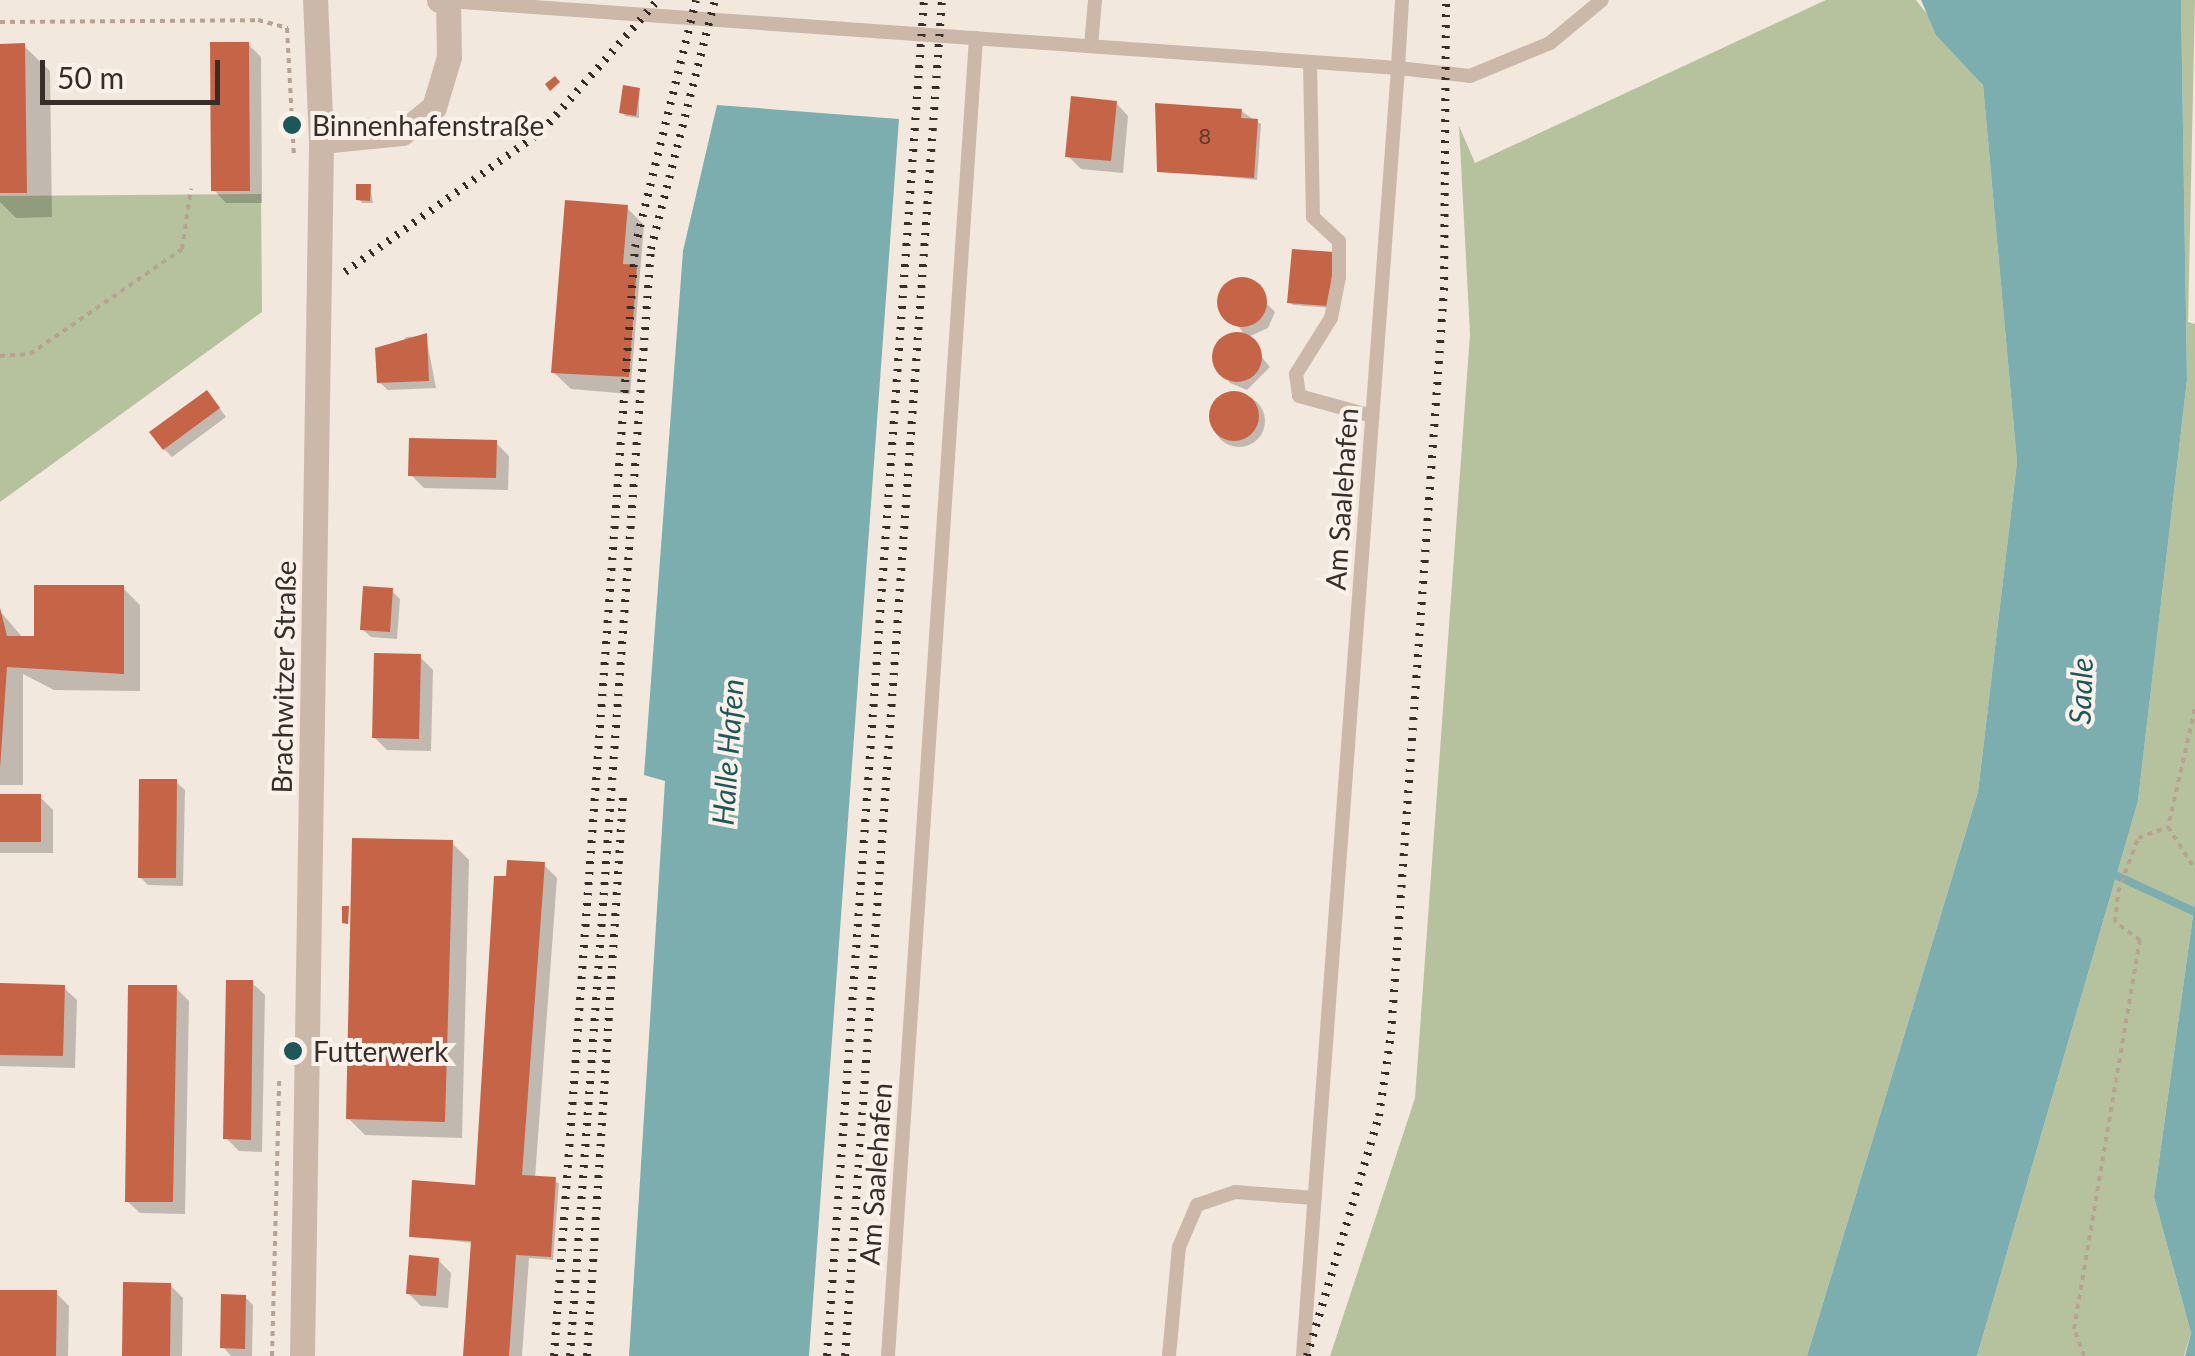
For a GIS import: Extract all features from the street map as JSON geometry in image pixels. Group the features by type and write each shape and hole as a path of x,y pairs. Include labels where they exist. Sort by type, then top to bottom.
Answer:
{"street":[{"name":"Brachwitzer Straße","path":"302,1356 321,141 315,0"},
{"path":"321,141 402,132 434,108 447,75 448,1 438,0"}],"lane":[{"path":"1091,46 1094,0"},
{"name":"Am Saalehafen","path":"1303,1356 1402,0"},
{"path":"448,1 1470,76 1550,44 1602,0"},
{"name":"Am Saalehafen","path":"888,1356 976,38"},
{"path":"1310,62 1312,217 1339,241 1339,277 1331,318 1296,374 1299,396 1372,416"},
{"path":"1169,1356 1179,1247 1197,1205 1234,1192 1315,1198"}],"path":[{"path":"0,22 258,20 318,30"},
{"path":"0,356 30,354 182,250 192,189"},
{"path":"2195,708 2168,827 2195,869"},
{"path":"2084,1356 2074,1330 2140,940 2115,922 2120,882 2138,838 2168,827"}],"green space":[{"path":"1826,0 1916,0 1983,85 2017,462 1978,792 1807,1356 1330,1356 1415,1098 1470,334 1459,126 1475,163"},
{"path":"2181,0 2195,0 2188,322 2195,324 2195,901 2154,1197 2191,1333 2184,1356 1977,1356 2138,801 2187,380"},
{"path":"261,194 262,312 0,502 0,196"}],"water":[{"name":"Saale","path":"1921,0 2181,0 2187,380 2138,801 1977,1356 1807,1356 1978,792 2017,462 1983,85 1936,35"},
{"name":"Halle Hafen","path":"717,105 899,119 809,1356 629,1356 665,781 644,775 683,251"},
{"path":"2195,901 2195,1356 2185,1356 2191,1333 2154,1197"}],"building":[{"path":"210,42 249,42 250,191 211,191"},
{"path":"25,43 27,193 0,193 0,44"},
{"path":"555,76 560,82 550,91 545,84"},
{"path":"623,85 640,88 636,116 619,113"},
{"path":"1071,96 1117,101 1111,161 1065,157"},
{"path":"1155,103 1242,109 1241,118 1258,119 1254,178 1157,172"},
{"path":"356,184 371,184 370,201 356,200"},
{"path":"565,200 628,205 623,264 637,265 629,377 551,373"},
{"path":"1292,249 1334,252 1329,306 1287,303"},
{"path":"1242,277 1259,285 1267,302 1259,319 1242,327 1225,319 1217,302 1225,285"},
{"path":"1237,332 1254,340 1262,357 1254,374 1237,382 1220,374 1212,357 1220,340"},
{"path":"427,333 429,381 377,383 375,348"},
{"path":"207,390 220,408 163,450 149,432"},
{"path":"1234,391 1251,399 1259,416 1251,433 1234,441 1217,433 1209,416 1217,399"},
{"path":"409,438 497,440 496,478 408,476"},
{"path":"34,585 124,585 124,674 7,667 0,769 0,608 7,636 34,636"},
{"path":"363,586 393,588 390,632 360,630"},
{"path":"374,653 421,654 419,739 372,738"},
{"path":"139,779 177,779 176,878 138,878"},
{"path":"0,794 41,794 41,842 0,842"},
{"path":"352,838 453,840 445,1122 346,1119"},
{"path":"507,860 545,862 522,1175 556,1177 551,1257 516,1255 509,1356 463,1356 471,1241 409,1237 412,1180 475,1185 494,876 506,876"},
{"path":"342,906 349,906 348,924 342,923"},
{"path":"226,980 253,980 251,1140 223,1139"},
{"path":"0,983 65,985 63,1056 0,1055"},
{"path":"128,985 177,985 173,1202 125,1202"},
{"path":"409,1255 439,1258 436,1296 406,1294"},
{"path":"123,1282 171,1283 170,1356 122,1356"},
{"path":"0,1290 57,1290 56,1356 0,1356"},
{"path":"221,1294 246,1295 245,1349 220,1348"}],"waterway":[{"path":"2111,873 2193,911"}],"railway":[{"path":"345,272 542,131 658,0"},
{"path":"554,1356 635,247 696,0"},
{"path":"570,1356 651,249 715,0"},
{"path":"827,1356 924,0"},
{"path":"845,1356 942,0"},
{"path":"1307,1356 1379,1116 1391,1034 1444,290 1446,0"},
{"path":"587,1356 623,797"}],"place":[{"name":"Binnenhafenstraße","path":"292,125"},
{"name":"Futterwerk","path":"293,1051"}]}
